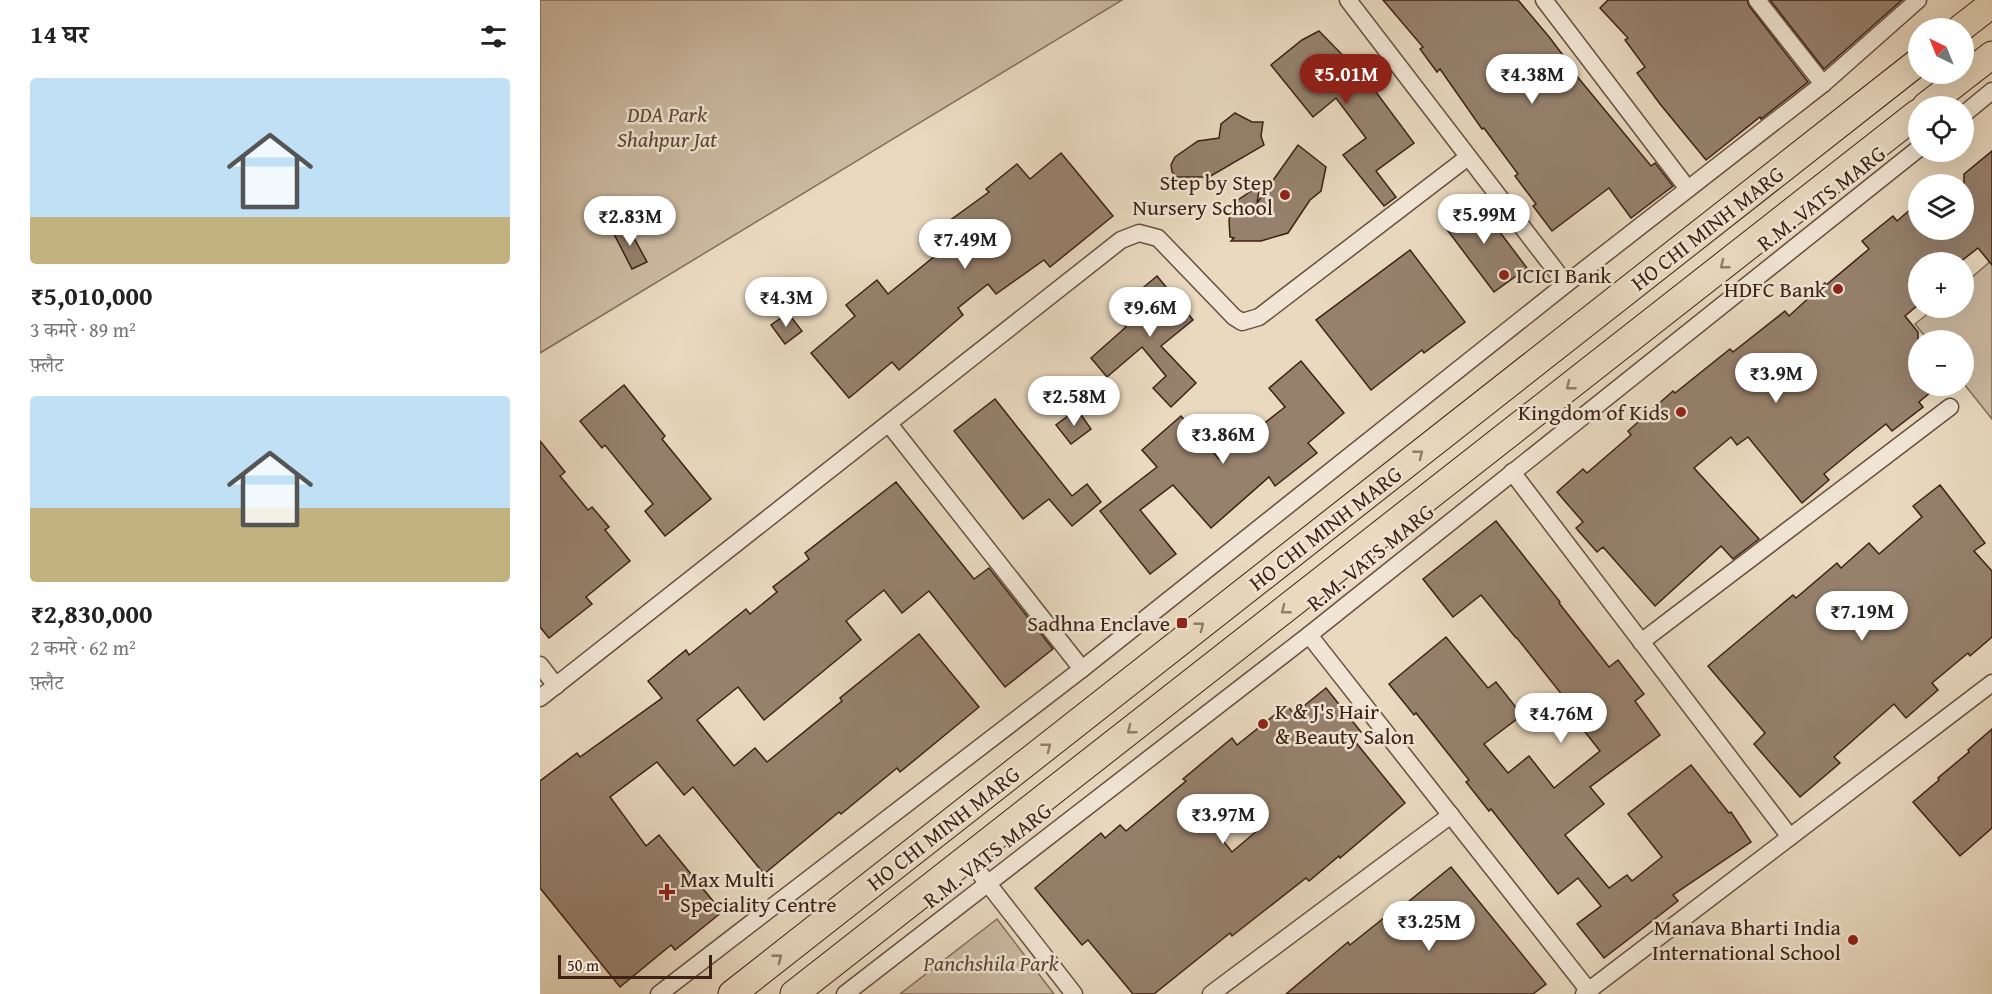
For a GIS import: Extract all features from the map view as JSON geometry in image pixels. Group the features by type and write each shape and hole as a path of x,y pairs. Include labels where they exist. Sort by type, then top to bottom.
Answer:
{"main road":[{"path":"1974,18 1992,4"},
{"path":"1939,96 1992,55"},
{"name":"HO CHI MINH MARG","path":"732,994 1908,70"},
{"name":"HO CHI MINH MARG","path":"794,994 1908,121"}],"street":[{"path":"1348,0 1566,284"},
{"path":"1544,0 1688,189"},
{"path":"1757,0 1823,84"},
{"path":"659,994 1082,669 1566,284 1823,84 1917,0"},
{"path":"1974,106 1992,91"},
{"path":"540,698 1120,240 1139,233 1158,238 1234,317 1242,322 1250,321 1269,310 1468,157"},
{"name":"R.M. VATS MARG","path":"845,994 1309,635 1908,157"},
{"path":"1641,642 1950,407"},
{"path":"889,424 1082,669"},
{"path":"1512,472 1790,837"},
{"path":"1309,635 1451,815 1586,992 1992,683"},
{"path":"540,665 556,686"},
{"path":"1211,994 1451,815"},
{"path":"968,858 1074,994"}],"green space":[{"name":"DDA Park Shahpur Jat","path":"540,0 1122,0 540,353"},
{"path":"1992,260 1992,419 1974,396 1974,330 1920,330 1915,324 1922,318 1974,318 1974,275"},
{"name":"Panchshila Park","path":"997,919 1054,994 900,994"}],"building":[{"path":"1383,0 1518,0 1550,38 1568,62 1566,63 1651,166 1655,163 1673,186 1631,218 1609,188 1552,231 1533,206 1536,204 1515,176 1518,174 1484,128 1482,129 1440,69 1437,72 1420,49 1423,47"},
{"path":"1608,0 1747,0 1749,6 1808,82 1706,160 1637,73 1645,67 1625,40 1628,38 1600,8"},
{"path":"1770,0 1902,0 1824,69"},
{"path":"1319,31 1367,80 1414,143 1376,171 1396,197 1384,206 1343,155 1366,138 1336,98 1313,117 1271,65 1302,40"},
{"path":"1235,113 1252,122 1263,122 1261,136 1264,145 1209,177 1177,177 1172,172 1171,165 1175,157 1198,141 1219,138 1221,124"},
{"name":"Step by Step Nursery School","path":"1298,145 1326,167 1321,191 1310,200 1288,233 1261,241 1231,241 1234,238 1230,237 1229,220 1232,204 1260,185 1257,203"},
{"path":"1992,151 1992,265 1978,248 1973,252 1908,252 1908,313 1905,316 1916,330 1908,330 1908,396 1926,396 1919,402 1923,407 1892,431 1886,424 1824,474 1829,480 1802,503 1748,437 1737,445 1731,437 1694,468 1759,539 1733,559 1721,546 1655,606 1603,547 1597,552 1576,528 1583,522 1557,492 1583,469 1587,473 1631,435 1628,431 1673,391 1675,393 1730,349 1733,352 1785,311 1789,316 1825,283 1826,285 1869,249 1862,241 1893,216 1897,221 1908,212 1908,240 1974,240 1974,174 1964,174"},
{"path":"1061,153 1113,216 1050,267 1044,260 996,294 988,284 958,308 963,315 899,370 892,362 849,398 811,353 855,316 846,305 877,280 888,294 956,239 945,224 989,192 986,189 1017,164 1030,179"},
{"path":"1474,198 1527,268 1494,292 1442,223"},
{"path":"627,225 647,262 632,269 613,232"},
{"path":"1410,250 1465,322 1424,353 1422,350 1371,390 1316,320"},
{"path":"1157,276 1193,320 1161,346 1196,383 1171,407 1153,388 1166,376 1142,347 1107,377 1091,358 1126,327 1114,312"},
{"path":"788,313 802,331 785,344 771,325"},
{"path":"1301,361 1344,413 1308,443 1317,453 1275,486 1269,477 1211,528 1173,485 1140,510 1176,554 1150,574 1100,511 1157,467 1142,450 1181,416 1219,459 1285,407 1269,388"},
{"path":"624,385 665,436 662,439 711,499 665,536 645,511 653,504 605,445 602,448 580,421"},
{"path":"995,399 1072,496 1087,484 1101,502 1072,526 1049,499 1023,519 954,431"},
{"path":"1077,409 1091,429 1071,444 1056,425"},
{"path":"540,441 565,472 560,476 588,510 592,507 609,527 605,530 630,561 586,597 592,604 549,638 540,627"},
{"path":"896,482 974,579 989,568 1053,649 1005,687 929,591 902,613 884,590 846,621 861,640 764,720 738,687 697,720 734,766 755,748 767,762 842,701 840,698 919,634 979,707 900,772 897,768 841,814 839,812 764,874 693,787 684,795 657,762 610,797 646,846 659,835 722,912 675,950 671,945 620,987 540,888 540,781 577,753 580,757 662,698 648,681 686,650 689,655 746,609 750,614 777,592 773,587 809,559 805,553"},
{"path":"1940,485 1985,543 1974,551 1992,571 1992,637 1970,656 1968,653 1932,683 1938,690 1906,718 1894,704 1834,757 1840,763 1800,797 1754,744 1765,733 1708,666 1793,595 1796,598 1837,563 1841,568 1869,543 1879,554 1922,517 1913,506"},
{"path":"1496,521 1609,667 1618,660 1644,694 1635,701 1660,735 1590,787 1604,804 1565,835 1609,888 1627,875 1632,881 1662,857 1628,814 1691,765 1729,813 1731,812 1751,842 1673,895 1678,901 1604,958 1577,924 1601,906 1578,878 1558,894 1491,809 1489,811 1466,782 1469,780 1416,713 1414,715 1389,684 1446,637 1488,688 1496,682 1522,715 1484,744 1508,773 1529,756 1554,788 1600,751 1563,704 1567,701 1481,595 1453,617 1423,579"},
{"path":"1326,688 1361,732 1353,739 1405,803 1340,858 1339,856 1309,881 1306,878 1232,936 1230,933 1154,994 1133,994 1088,940 1082,945 1035,888 1101,833 1105,838 1120,825 1126,831 1186,781 1183,779 1232,738 1237,745 1287,705 1294,714","holes":["1242,796 1265,824 1232,852 1209,823"]},
{"path":"1992,729 1992,828 1960,856 1913,802"},
{"path":"1451,867 1546,984 1533,994 1286,994 1348,942 1350,945 1385,917 1387,919"}],"place":[{"name":"Step by Step Nursery School","path":"1285,195"},
{"name":"ICICI Bank","path":"1504,275"},
{"name":"HDFC Bank","path":"1838,289"},
{"name":"Kingdom of Kids","path":"1681,412"},
{"name":"Sadhna Enclave","path":"1182,623"},
{"name":"K & J's Hair & Beauty Salon","path":"1263,724"},
{"name":"Max Multi Speciality Centre","path":"667,892"},
{"name":"Manava Bharti India International School","path":"1853,940"}]}
